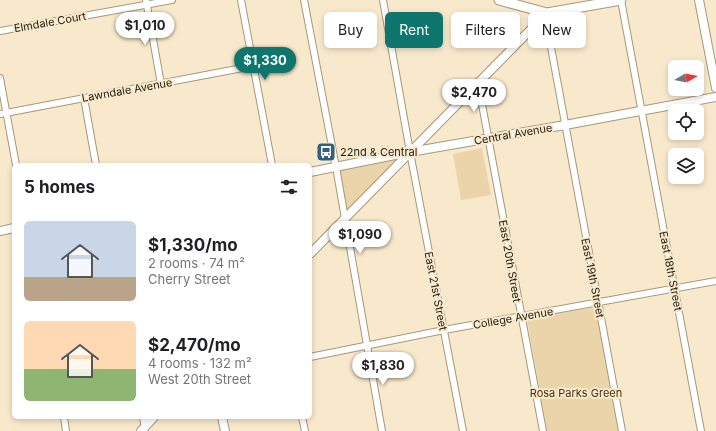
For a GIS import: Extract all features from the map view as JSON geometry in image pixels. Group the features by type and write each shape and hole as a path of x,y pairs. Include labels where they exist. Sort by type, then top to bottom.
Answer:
{"main road":[{"path":"498,0 543,12"},
{"path":"553,12 621,0"}],"street":[{"name":"Elmdale Court","path":"0,31 146,2 172,0"},
{"path":"241,0 272,163"},
{"path":"304,0 336,167 382,431"},
{"name":"East 21st Street","path":"384,0 410,152 462,431"},
{"name":"East 18th Street","path":"621,0 701,431"},
{"path":"699,0 716,88"},
{"path":"146,2 161,84"},
{"path":"312,252 528,32"},
{"name":"East 19th Street","path":"551,48 622,431"},
{"name":"Lawndale Avenue","path":"3,114 253,66"},
{"path":"0,78 3,114 15,163"},
{"name":"East 20th Street","path":"478,83 520,316 543,431"},
{"name":"Central Avenue","path":"312,172 410,152 716,97"},
{"path":"84,98 96,163"},
{"path":"0,231 12,228"},
{"name":"College Avenue","path":"312,357 444,330 716,281"},
{"path":"64,419 66,431"},
{"path":"143,419 144,430"},
{"path":"144,430 152,419"},
{"path":"222,419 225,431"},
{"path":"302,419 305,431"}],"green space":[{"path":"482,148 491,195 461,200 453,154"},
{"path":"399,158 347,211 339,170"},
{"name":"Rosa Parks Green","path":"595,307 619,431 547,431 527,319"}],"place":[{"name":"22nd & Central","path":"326,152"}]}
